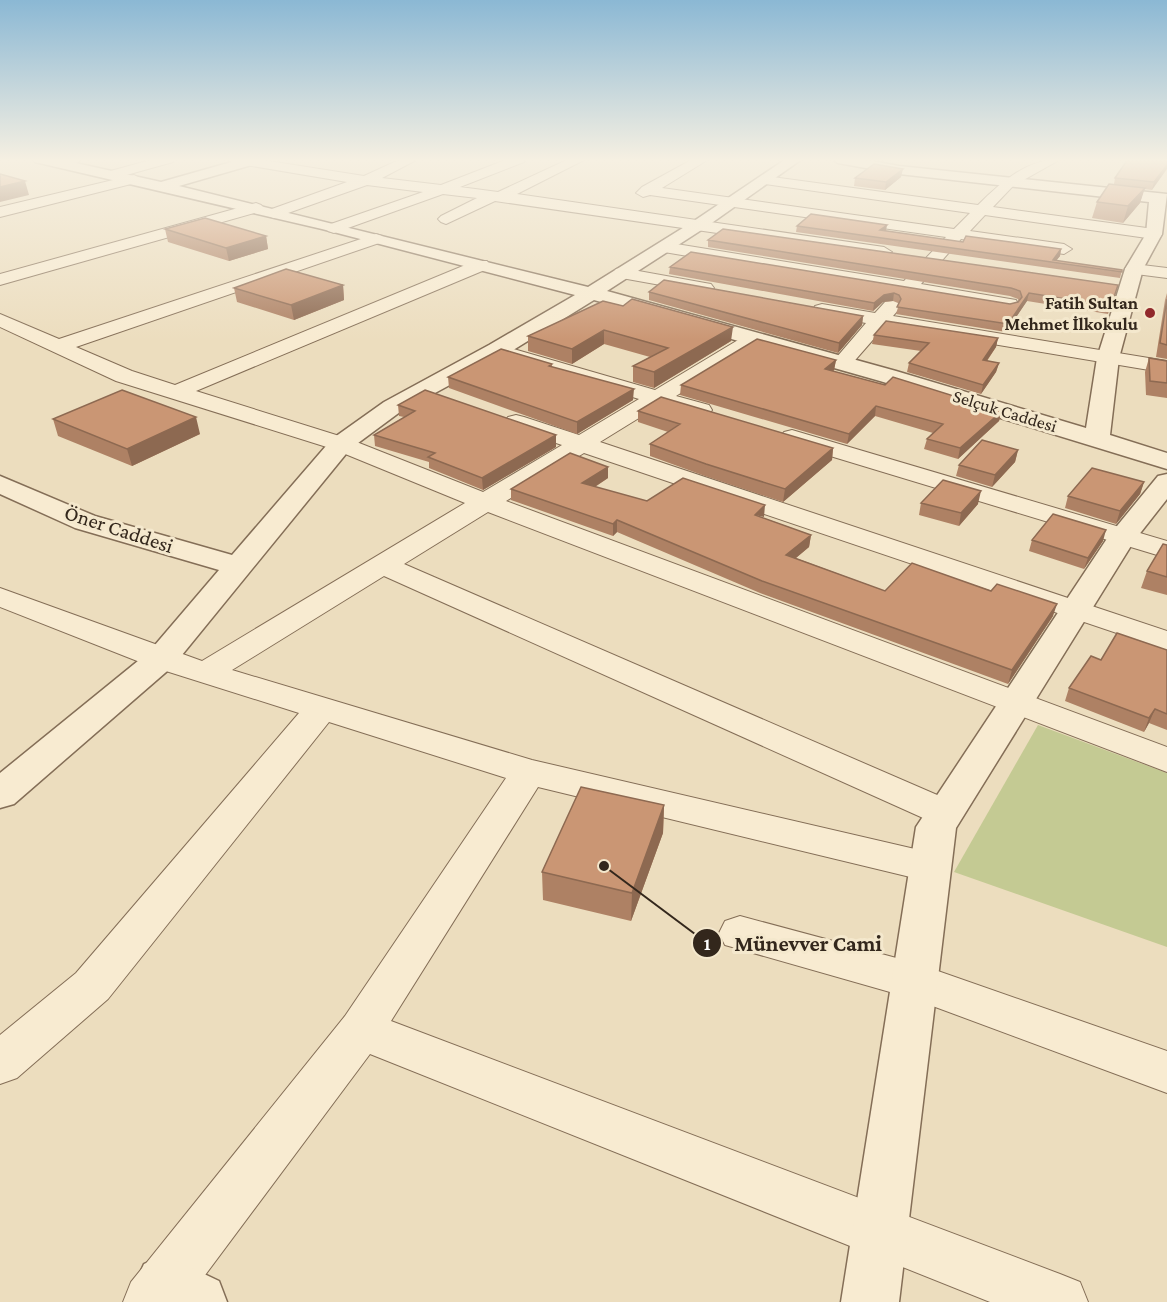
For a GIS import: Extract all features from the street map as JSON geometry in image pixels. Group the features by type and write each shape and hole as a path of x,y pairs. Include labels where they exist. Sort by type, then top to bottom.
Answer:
{"street":[{"path":"0,280 198,220"},
{"name":"Selçuk Caddesi","path":"301,220 481,265 843,362 1167,460"},
{"path":"334,228 357,220"},
{"path":"669,220 955,263"},
{"path":"0,794 161,660 341,444 392,407 497,350 706,220"},
{"path":"865,220 1065,249"},
{"path":"843,362 932,260 971,220"},
{"path":"1046,220 1154,234"},
{"path":"1097,438 1108,358 1127,280 1154,234 1157,220"},
{"path":"58,346 376,238"},
{"path":"664,247 1009,304"},
{"path":"176,393 481,265"},
{"path":"622,273 727,292"},
{"path":"1127,280 1167,273"},
{"path":"808,308 1167,367"},
{"path":"6,327 58,346 124,376 341,444 485,502 1167,760"},
{"path":"205,673 755,338"},
{"path":"497,350 726,418"},
{"path":"425,390 458,402"},
{"path":"491,413 580,445 1167,641"},
{"path":"771,431 1167,550"},
{"path":"870,1302 936,827 1122,537 1167,482"},
{"name":"Öner Caddesi","path":"0,484 85,522 240,567"},
{"path":"382,565 945,813"},
{"path":"0,597 161,660 529,772 931,867"},
{"path":"0,1062 92,986 321,708"},
{"path":"171,1296 361,1030 529,772"},
{"path":"740,933 915,981 1167,1072"},
{"path":"361,1030 879,1234 1060,1302"}],"green space":[{"path":"1038,725 1167,773 1167,947 954,872"}],"building":[{"path":"199,220 211,220 266,236 226,248 165,229"},
{"path":"804,220 851,220 887,225 880,230 963,242 966,236 1061,249 1053,260 1122,270 1122,272 797,226"},
{"path":"723,229 1118,285 1111,306 1029,293 1008,324 897,307 901,299 894,293 884,295 874,303 670,267 691,252 1010,304 1018,302 1022,297 1020,291 1011,288 708,240"},
{"path":"286,269 343,285 291,305 234,288"},
{"path":"664,280 863,316 839,343 649,292"},
{"path":"632,299 733,327 654,372 633,366 668,348 604,330 572,349 528,336 603,301 623,306"},
{"path":"1167,299 1167,345 1160,343"},
{"path":"886,321 998,338 983,360 999,363 983,385 909,363 929,343 874,335"},
{"path":"757,339 836,360 825,369 885,385 893,377 1002,411 960,448 927,439 943,424 876,406 849,434 681,385"},
{"path":"501,349 552,364 549,366 634,389 577,422 448,377"},
{"path":"1149,358 1167,361 1167,383 1150,381"},
{"path":"122,390 196,417 127,449 53,419"},
{"path":"425,390 556,435 482,478 428,457 435,453 374,435 415,411 398,405"},
{"path":"661,397 833,448 785,489 650,444 680,424 638,411"},
{"path":"982,440 1018,450 995,475 959,465"},
{"path":"570,453 608,467 582,483 647,501 683,478 765,505 755,515 811,535 786,555 885,591 912,563 991,591 997,584 1057,604 1012,670 762,581 617,520 613,524 511,489"},
{"path":"1092,468 1144,482 1120,511 1068,496"},
{"path":"943,480 981,491 961,513 921,503"},
{"path":"1053,514 1106,530 1088,558 1032,540"},
{"path":"1163,544 1167,545 1167,577 1147,571"},
{"path":"1117,633 1167,650 1167,714 1155,709 1149,718 1069,688 1091,656 1101,660"},
{"path":"581,787 664,805 632,893 542,872"}],"place":[{"name":"Fatih Sultan Mehmet İlkokulu","path":"1150,313"},
{"name":"Münevver Cami","path":"604,866"}]}
